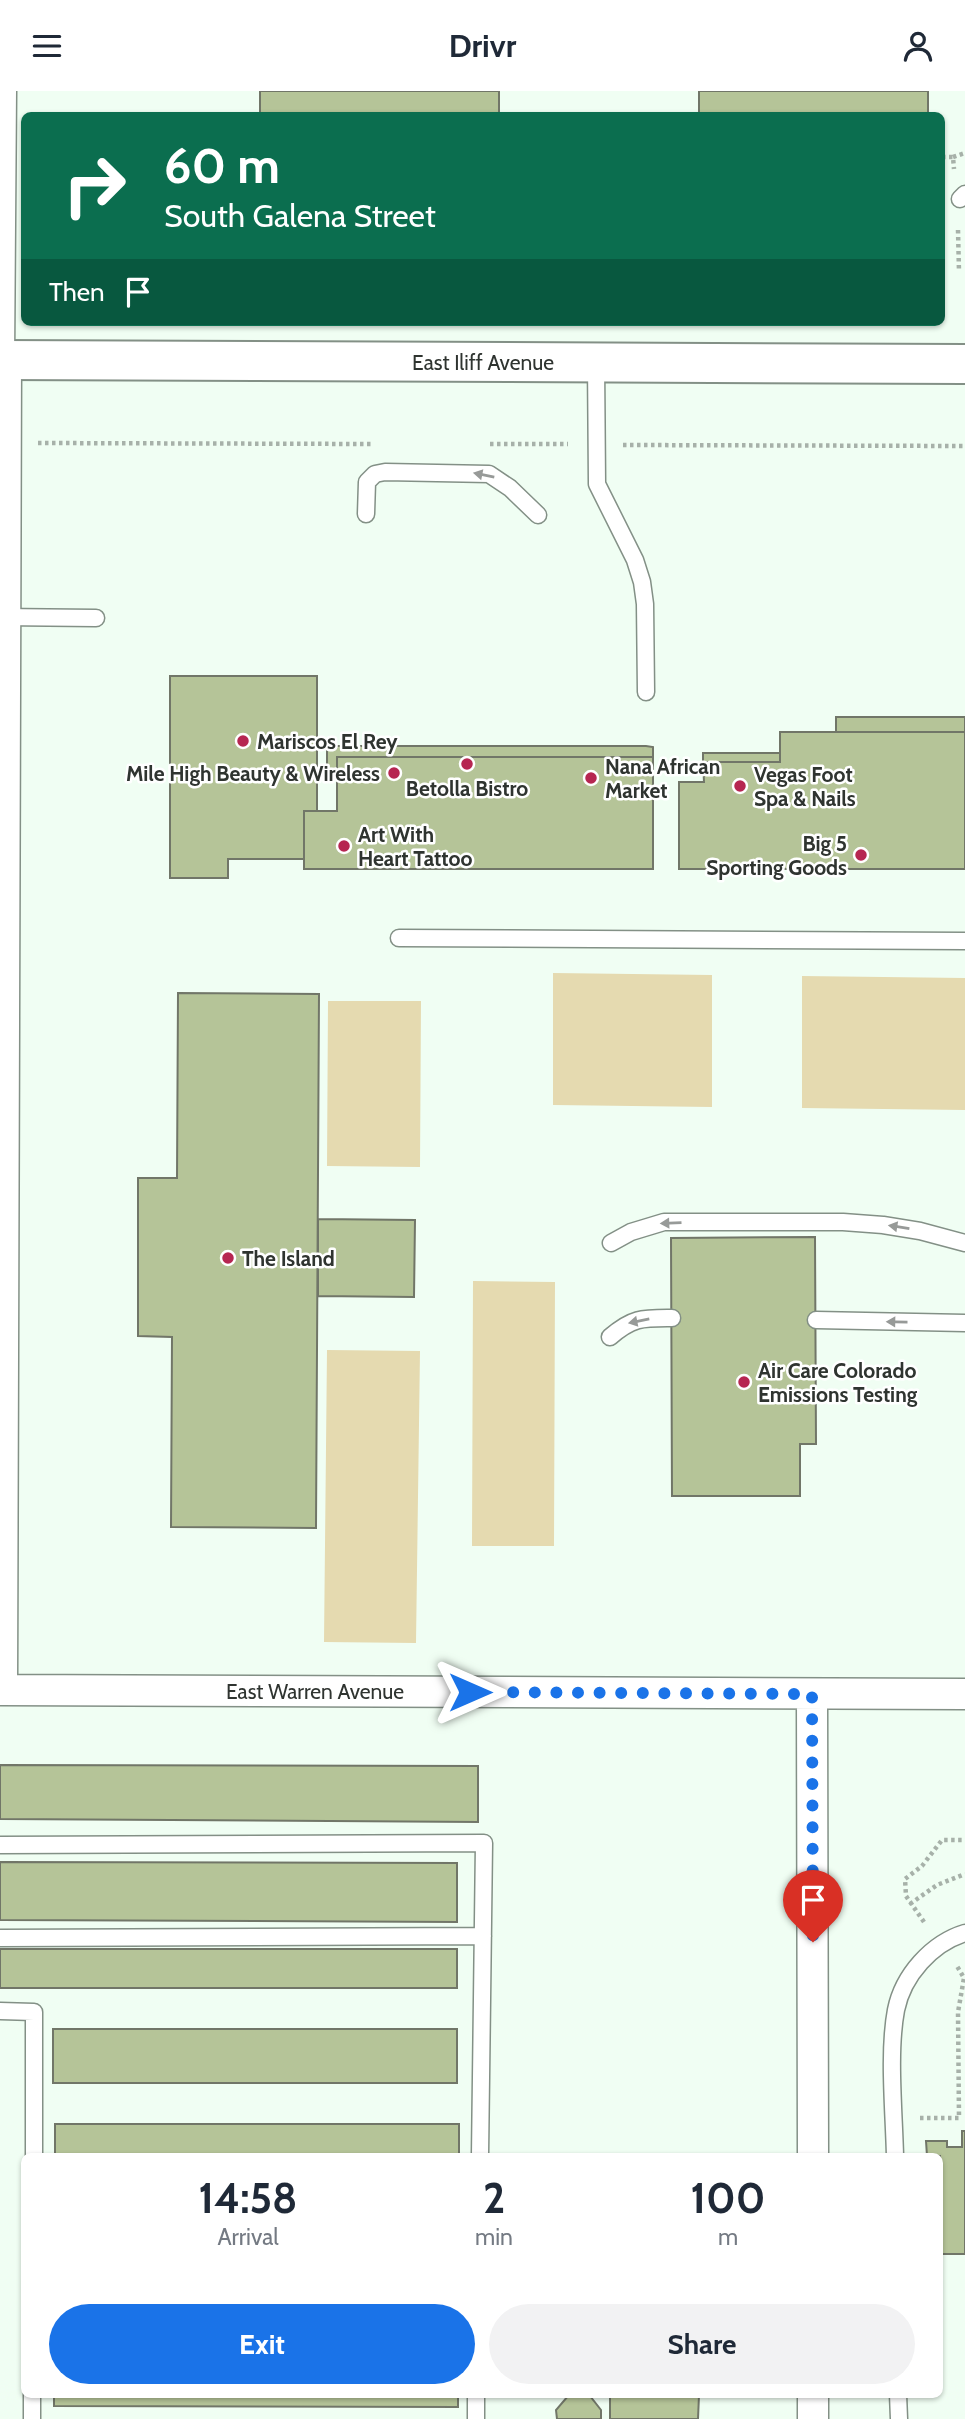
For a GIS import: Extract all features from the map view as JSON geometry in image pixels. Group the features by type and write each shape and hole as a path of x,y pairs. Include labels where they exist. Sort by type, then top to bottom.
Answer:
{"main road":[{"name":"East Iliff Avenue","path":"3,360 965,363"}],"street":[{"path":"1,1690 3,360"},
{"name":"East Warren Avenue","path":"1,1690 965,1694"},
{"path":"812,1694 813,2153"},
{"path":"813,2398 813,2419"}],"lane":[{"path":"3,360 8,91"},
{"path":"596,362 597,484 635,560 642,582 645,604 646,692"},
{"path":"366,514 367,482 375,474 385,472 489,474 504,482 538,515"},
{"path":"3,617 96,618"},
{"path":"399,937 965,941"},
{"path":"611,1243 631,1232 664,1222 843,1222 920,1231 965,1243"},
{"path":"610,1337 625,1324 644,1318 672,1318"},
{"path":"816,1320 965,1323"},
{"path":"0,1845 484,1843 480,2153"},
{"path":"895,2153 893,2040 896,2008 910,1977 929,1952 965,1933"},
{"path":"0,1938 483,1936"},
{"path":"0,2011 34,2012 34,2153"},
{"path":"32,2398 32,2419"},
{"path":"476,2398 476,2419"},
{"path":"898,2398 898,2419"}],"path":[{"path":"945,157 955,159 965,153"},
{"path":"954,170 955,159"},
{"path":"958,230 959,272"},
{"path":"894,2118 959,2118 962,2083 958,2012 964,1978 910,1904 906,1896 905,1879 922,1866 942,1840 965,1840"},
{"path":"910,1904 937,1885 965,1874"}],"shaded area":[{"path":"553,973 712,975 712,1107 553,1105"},
{"path":"802,976 965,978 965,1110 802,1108"},
{"path":"328,1001 421,1001 420,1167 327,1166"},
{"path":"473,1281 555,1282 554,1546 472,1546"},
{"path":"327,1350 420,1351 416,1643 324,1642"}],"building":[{"path":"260,91 499,91 499,112 260,112"},
{"path":"699,91 928,91 928,112 699,112"},
{"name":"Mariscos El Rey","path":"170,676 317,676 317,811 304,811 304,859 228,859 228,878 170,878"},
{"path":"836,717 965,717 965,732 836,732"},
{"path":"780,732 965,732 965,869 679,869 679,782 704,782 703,762 780,762"},
{"path":"327,746 646,746 653,747 653,757 337,757 337,769 327,769"},
{"path":"703,753 780,753 780,762 703,762"},
{"path":"337,757 653,757 653,869 304,869 304,811 337,811"},
{"name":"The Island","path":"178,993 319,994 316,1528 171,1527 172,1337 138,1336 138,1178 177,1178"},
{"path":"318,1219 415,1220 414,1297 318,1296"},
{"name":"Air Care Colorado Emissions Testing","path":"815,1237 816,1444 800,1444 800,1496 672,1496 671,1238"},
{"path":"0,1765 478,1766 478,1822 0,1819"},
{"path":"0,1862 457,1863 457,1922 0,1920"},
{"path":"0,1949 457,1949 457,1988 0,1988"},
{"path":"53,2029 457,2029 457,2083 53,2083"},
{"path":"55,2124 459,2124 459,2153 55,2153"},
{"path":"962,2131 965,2131 965,2254 943,2254 943,2153 927,2153 926,2141 947,2141 947,2147 962,2147"},
{"path":"54,2398 458,2398 458,2407 54,2406"},
{"path":"566,2398 592,2398 601,2410 601,2419 557,2419 556,2410"},
{"path":"610,2398 699,2398 698,2419 610,2419"}],"place":[{"name":"Mariscos El Rey","path":"243,741"},
{"name":"Betolla Bistro","path":"467,764"},
{"name":"Mile High Beauty & Wireless","path":"394,773"},
{"name":"Nana African Market","path":"591,778"},
{"name":"Vegas Foot Spa & Nails","path":"740,786"},
{"name":"Art With Heart Tattoo","path":"344,846"},
{"name":"Big 5 Sporting Goods","path":"861,855"},
{"name":"The Island","path":"228,1258"},
{"name":"Air Care Colorado Emissions Testing","path":"744,1382"}],"route":[{"path":"470,1692 812,1694 813,1942"}]}
